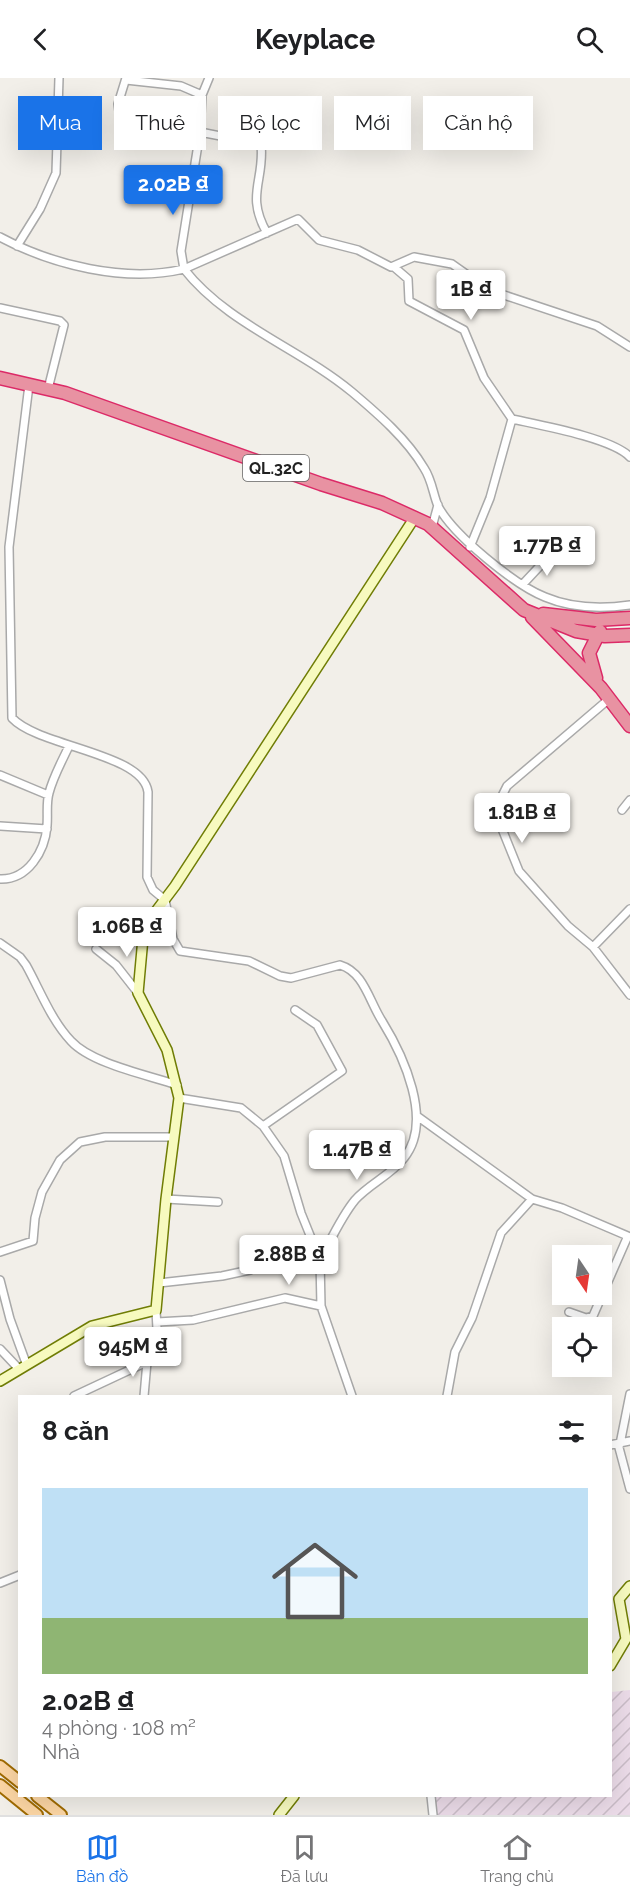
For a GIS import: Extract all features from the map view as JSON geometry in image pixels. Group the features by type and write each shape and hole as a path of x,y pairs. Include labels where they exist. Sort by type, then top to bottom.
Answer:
{"highway":[{"name":"QL.32C","path":"0,378 48,389 124,413 321,484 382,503 415,517 468,551 524,610 563,627 597,635 630,635"},
{"path":"524,610 582,620 628,618"},
{"path":"524,610 605,693 630,726"},
{"path":"605,693 589,659 591,647 597,635 610,624 628,618"}],"main road":[{"path":"0,1766 18,1780"},
{"path":"0,1785 37,1815"},
{"path":"38,1797 61,1815"}],"street":[{"path":"17,246 40,209 56,173 59,78"},
{"path":"121,96 126,79 181,86 202,94 209,78"},
{"path":"206,133 261,144 255,199 257,215 267,233"},
{"path":"197,150 181,251 184,269 216,304 305,357 379,416 425,468 438,505 468,551 537,594 563,603 596,607 630,605"},
{"path":"0,237 17,246 75,267 162,274 184,269 298,219 319,240 358,250 394,267 408,279 409,302 464,330 484,378 512,419 564,431 615,447 630,457"},
{"path":"394,267 409,257 452,264 489,290 597,326 630,347"},
{"path":"0,308 60,321 64,325 48,389"},
{"path":"29,385 9,547 9,709 12,718 23,727 103,757 138,773 144,779 148,792 147,877 153,890 165,900 174,943 183,953 249,961 280,976 291,978 340,964 355,972 361,979 371,1003 405,1061 417,1116 409,1152 396,1167 353,1203 320,1260"},
{"path":"468,551 490,498 512,419"},
{"path":"432,527 438,505"},
{"path":"138,993 144,927 165,900 415,517"},
{"path":"523,584 552,553"},
{"path":"605,693 507,786 498,813 500,826 519,871 568,926 592,947 630,995"},
{"path":"0,879 12,880 26,870 40,854 47,829 48,795 69,746"},
{"path":"0,775 48,795"},
{"path":"622,810 630,800"},
{"path":"0,826 47,829"},
{"path":"592,947 630,909"},
{"path":"0,944 20,957 61,1028 78,1047 108,1062 177,1085"},
{"path":"76,1395 147,1362 154,1356 166,1199 179,1098 167,1050 138,993 116,965 96,949"},
{"path":"263,1126 342,1071 322,1032 310,1018 295,1010"},
{"path":"179,1098 234,1105 247,1111 263,1126 284,1156 301,1213 320,1260 321,1306 352,1395"},
{"path":"417,1116 532,1199 561,1208 628,1238 593,1316 586,1318 569,1312"},
{"path":"0,1252 33,1241 34,1218 42,1192 60,1160 80,1142 105,1137 174,1137"},
{"path":"166,1199 218,1202"},
{"path":"447,1395 455,1352 472,1318 501,1233 532,1199"},
{"path":"159,1283 222,1276 250,1269"},
{"path":"0,1280 22,1366"},
{"path":"157,1322 193,1320 285,1298 321,1306"},
{"path":"0,1381 92,1326 156,1310"},
{"path":"0,1349 22,1366"},
{"path":"144,1395 147,1362"},
{"path":"630,1394 616,1444 630,1489"},
{"path":"616,1444 630,1441"},
{"path":"0,1583 18,1576"},
{"path":"612,1663 626,1639 619,1599 630,1586"},
{"path":"279,1815 293,1797"},
{"path":"431,1797 433,1815"}],"shaded area":[{"path":"630,1690 630,1815 435,1815 433,1797 612,1797 612,1692"}]}
